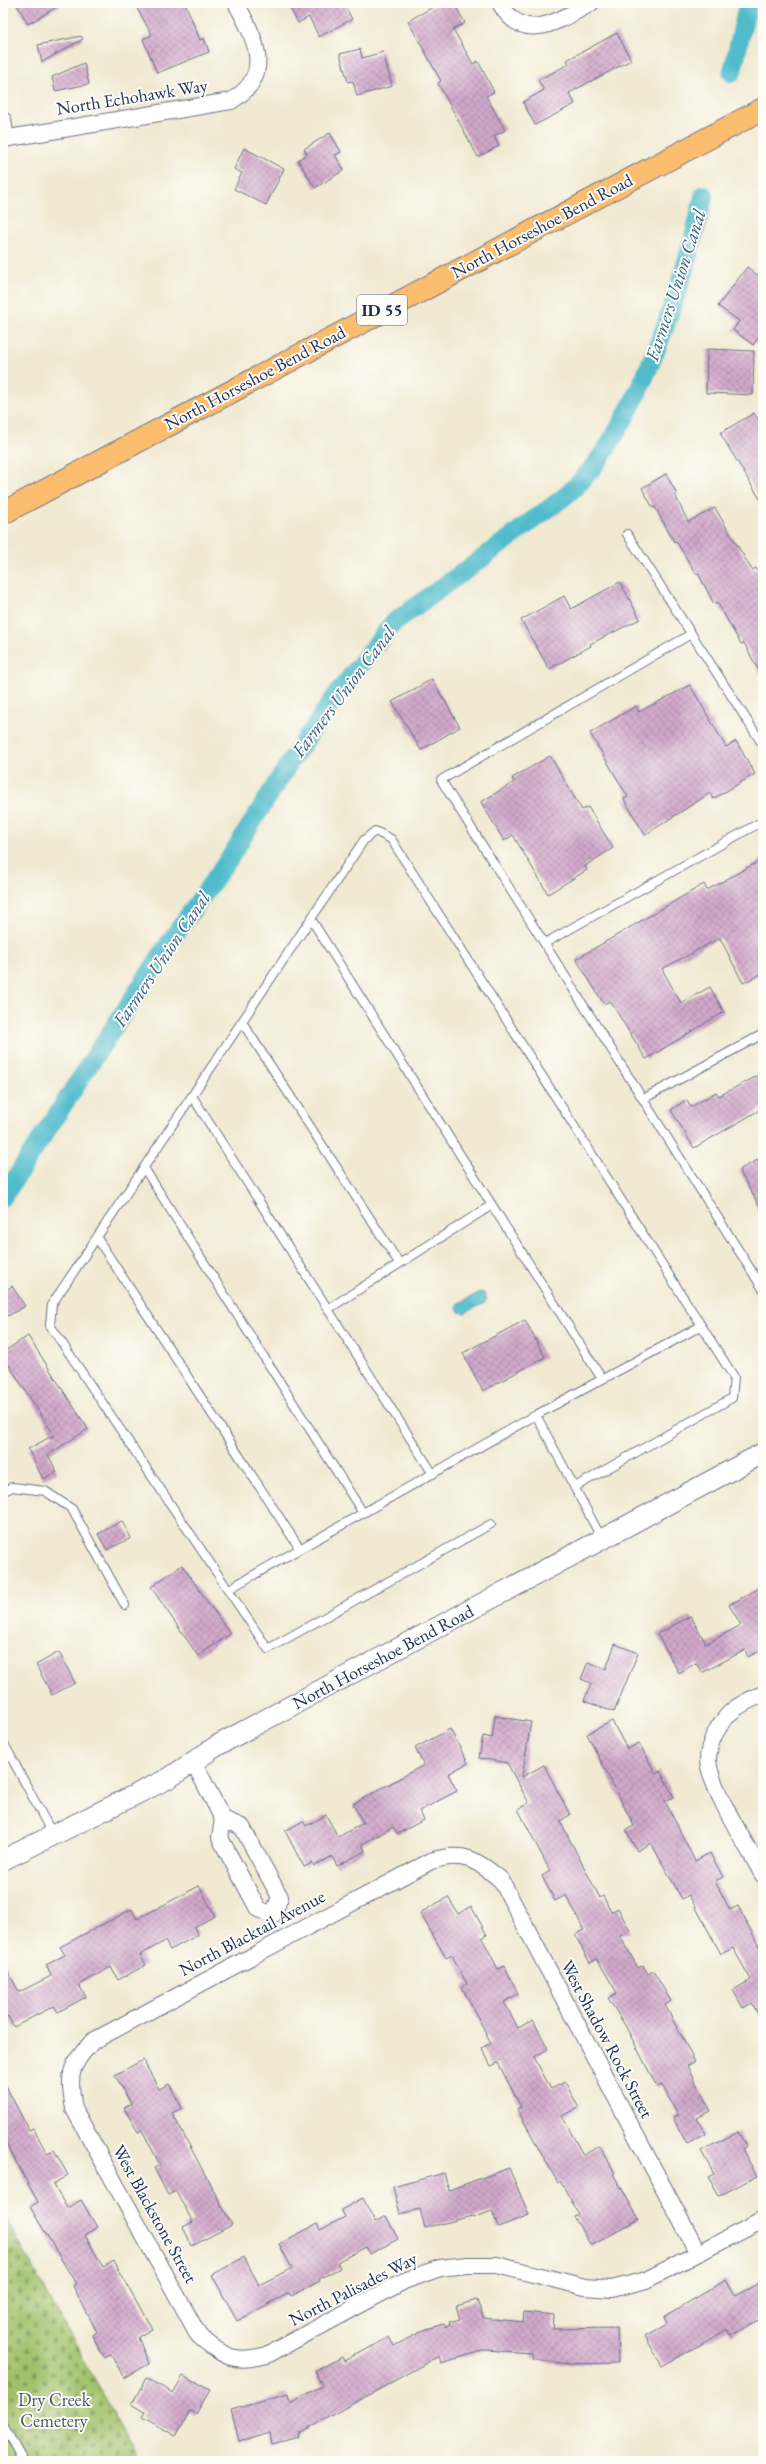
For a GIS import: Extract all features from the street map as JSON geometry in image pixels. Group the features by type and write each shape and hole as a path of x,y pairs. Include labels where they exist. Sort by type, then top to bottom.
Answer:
{"highway":[{"name":"North Horseshoe Bend Road","path":"3,513 763,109"}],"street":[{"name":"North Echohawk Way","path":"4,138 231,101 246,92 255,75 258,55 253,33 236,3"},
{"path":"500,3 514,20 527,27 542,26 555,22 591,3"},
{"path":"3,120 4,138"},
{"name":"North Horseshoe Bend Road","path":"3,1860 169,1778 225,1742 763,1453"},
{"path":"763,1694 736,1708 722,1722 712,1740 708,1760 712,1780 763,1875"},
{"path":"193,1762 223,1819 220,1838 258,1909 273,1915 285,1938"},
{"path":"223,1819 242,1827 280,1898 273,1915"},
{"name":"North Blacktail Avenue","path":"71,2071 81,2054 93,2041 431,1861 449,1856 467,1857"},
{"name":"West Shadow Rock Street","path":"467,1857 485,1866 501,1880 698,2253"},
{"name":"West Blackstone Street","path":"71,2071 71,2090 74,2109 199,2336 217,2350 233,2359"},
{"name":"North Palisades Way","path":"233,2359 251,2360 267,2355 404,2281 440,2268 467,2265 496,2265 585,2287 612,2288 646,2280 763,2220"}],"lane":[{"path":"626,534 763,745"},
{"path":"691,634 441,780 763,1289"},
{"path":"545,943 763,821"},
{"path":"491,1524 268,1648 50,1326 52,1304 364,840 375,831 391,839 734,1377 732,1398 575,1487"},
{"path":"311,919 602,1379"},
{"path":"242,1022 399,1263"},
{"path":"643,1099 763,1034"},
{"path":"192,1096 433,1474"},
{"path":"144,1168 363,1513"},
{"path":"328,1310 399,1263 492,1205"},
{"path":"97,1238 300,1549"},
{"path":"229,1589 536,1415 701,1326"},
{"path":"536,1415 602,1539"},
{"path":"3,1492 12,1487 45,1491 72,1509 125,1605"},
{"path":"3,1742 53,1836"},
{"path":"3,2425 23,2461"}],"green space":[{"name":"Dry Creek Cemetery","path":"3,2213 140,2461 3,2461"}],"water":[{"path":"480,1292 484,1293 487,1298 485,1303 465,1313 459,1312 457,1308 459,1303"}],"building":[{"path":"16,3 64,3 28,24"},
{"path":"134,3 185,3 200,40 204,38 209,52 157,73 143,39 152,35"},
{"path":"287,3 343,3 352,19 319,37 309,17 298,23"},
{"path":"440,3 454,3 465,23 453,29 473,64 478,61 494,92 486,96 505,130 494,136 499,146 478,157 438,83 441,81 408,21"},
{"path":"617,33 631,60 569,93 575,104 535,125 523,102 544,90 538,80 569,64 567,60"},
{"path":"81,36 83,39 42,62 38,45"},
{"path":"360,49 362,58 383,52 392,86 357,96 353,81 348,82 340,54"},
{"path":"84,63 89,84 55,91 52,77"},
{"path":"330,133 341,152 335,155 344,170 315,188 298,160 307,154 304,149"},
{"path":"244,148 284,169 266,205 234,189 242,173 234,169"},
{"path":"747,267 763,279 763,332 753,345 733,330 739,321 718,306"},
{"path":"707,349 754,351 753,395 706,393"},
{"path":"754,413 763,427 763,504 720,433"},
{"path":"666,474 677,494 675,495 688,522 715,508 752,570 756,568 763,582 763,679 744,643 741,644 717,602 714,604 698,573 696,574 676,541 674,542 655,507 653,508 642,488"},
{"path":"620,582 640,619 590,644 591,646 549,669 521,620 564,596 571,609"},
{"path":"432,679 460,727 421,750 392,702"},
{"path":"690,685 726,747 736,741 755,774 713,799 710,793 645,835 624,799 628,797 590,733 636,706 639,712"},
{"path":"550,756 582,810 588,807 613,848 585,866 587,870 548,894 513,835 504,841 481,802 514,782 512,778"},
{"path":"763,859 763,973 743,983 720,938 662,969 681,1003 710,987 724,1012 646,1059 610,1001 604,1004 576,959 704,884 707,890"},
{"path":"763,1073 763,1108 694,1148 671,1110 686,1100 691,1107 716,1092 719,1096"},
{"path":"763,1157 763,1213 739,1170"},
{"path":"12,1286 25,1306 8,1316 3,1308 3,1292"},
{"path":"525,1320 545,1357 483,1391 463,1353"},
{"path":"28,1336 88,1429 48,1455 57,1472 43,1479 28,1449 54,1435 3,1356 3,1352"},
{"path":"122,1521 131,1538 107,1550 98,1534"},
{"path":"182,1565 230,1634 198,1656 151,1587"},
{"path":"763,1586 763,1649 748,1657 745,1650 702,1673 696,1663 679,1673 657,1634 691,1616 706,1644 741,1625 729,1605"},
{"path":"615,1644 638,1653 614,1712 584,1701 591,1683 581,1679 588,1662 606,1669"},
{"path":"59,1652 75,1683 52,1695 36,1665"},
{"path":"495,1716 531,1722 522,1777 544,1765 570,1815 560,1821 600,1898 603,1896 611,1912 618,1908 630,1931 620,1936 638,1968 643,1965 648,1974 653,1971 671,2001 665,2005 695,2062 687,2066 711,2111 697,2118 706,2134 687,2144 673,2118 678,2115 662,2085 657,2087 626,2027 608,1998 617,1993 597,1959 590,1963 575,1935 584,1930 566,1895 555,1901 542,1876 550,1871 518,1809 529,1803 507,1763 479,1758 483,1736 492,1738"},
{"path":"612,1721 627,1749 639,1743 656,1774 660,1771 674,1797 665,1801 695,1861 710,1853 723,1877 715,1881 730,1910 738,1906 763,1954 763,2024 752,2003 743,2008 733,1990 751,1980 733,1948 721,1954 689,1895 682,1899 651,1843 637,1851 626,1830 634,1826 587,1734"},
{"path":"450,1729 468,1763 448,1774 457,1791 419,1811 424,1820 397,1834 393,1827 362,1844 365,1851 337,1866 332,1856 314,1866 312,1863 304,1867 285,1831 303,1821 306,1826 326,1815 338,1837 363,1823 353,1804 424,1765 415,1748"},
{"path":"199,1886 215,1916 194,1927 198,1935 170,1950 165,1941 140,1955 146,1965 118,1980 111,1967 79,1985 86,1997 58,2012 54,2006 14,2027 8,2016 3,2019 3,1962 19,1992 51,1976 46,1965 65,1955 60,1947 132,1909 137,1919"},
{"path":"448,1897 458,1914 471,1906 487,1935 482,1938 498,1969 504,1966 518,1994 504,2002 518,2028 533,2020 548,2049 534,2057 551,2089 565,2082 579,2108 562,2116 583,2155 600,2146 615,2173 613,2174 639,2219 591,2246 574,2217 579,2214 560,2181 558,2183 517,2109 521,2107 498,2063 491,2066 482,2048 491,2043 462,1987 467,1984 452,1955 446,1958 420,1913"},
{"path":"143,2060 159,2089 169,2084 182,2108 172,2113 232,2225 192,2246 183,2227 193,2222 176,2191 168,2195 154,2168 160,2165 142,2130 138,2132 124,2108 131,2104 115,2075"},
{"path":"3,2081 29,2130 33,2128 47,2153 54,2150 68,2175 53,2184 67,2208 81,2200 97,2227 85,2235 103,2267 114,2261 152,2329 138,2337 149,2364 124,2378 111,2354 104,2357 92,2335 97,2332 73,2286 76,2284 30,2207 38,2202 3,2138"},
{"path":"738,2132 746,2146 742,2149 757,2176 719,2196 708,2177 714,2174 701,2151"},
{"path":"509,2168 529,2215 498,2227 492,2211 473,2218 472,2216 425,2228 420,2209 400,2214 393,2187 444,2173 449,2190"},
{"path":"363,2198 375,2222 386,2216 398,2239 370,2254 366,2247 337,2262 340,2268 319,2279 320,2281 291,2296 289,2293 237,2321 212,2275 244,2257 259,2285 292,2268 279,2244 317,2224 320,2230 345,2217 341,2210"},
{"path":"726,2280 735,2296 763,2281 763,2318 731,2335 728,2329 662,2366 645,2336 667,2323 664,2317"},
{"path":"477,2300 483,2318 523,2322 524,2312 554,2315 553,2329 617,2328 618,2363 569,2364 532,2359 532,2353 486,2350 441,2363 439,2356 298,2434 299,2437 272,2444 270,2432 239,2441 231,2410 288,2394 290,2403 322,2386 315,2372 342,2357 344,2361 389,2337 394,2346 424,2330 443,2324 445,2327 450,2325 449,2322 460,2319 456,2306"},
{"path":"183,2376 210,2390 196,2414 190,2411 176,2436 142,2417 145,2412 132,2404 146,2378 173,2393"}],"waterway":[{"name":"Farmers Union Canal","path":"732,73 748,3"},
{"name":"Farmers Union Canal","path":"3,1197 173,937 229,859 290,762 337,694 393,623 562,499 595,465 617,432 637,394 655,353 671,311 684,270 704,195"}]}
